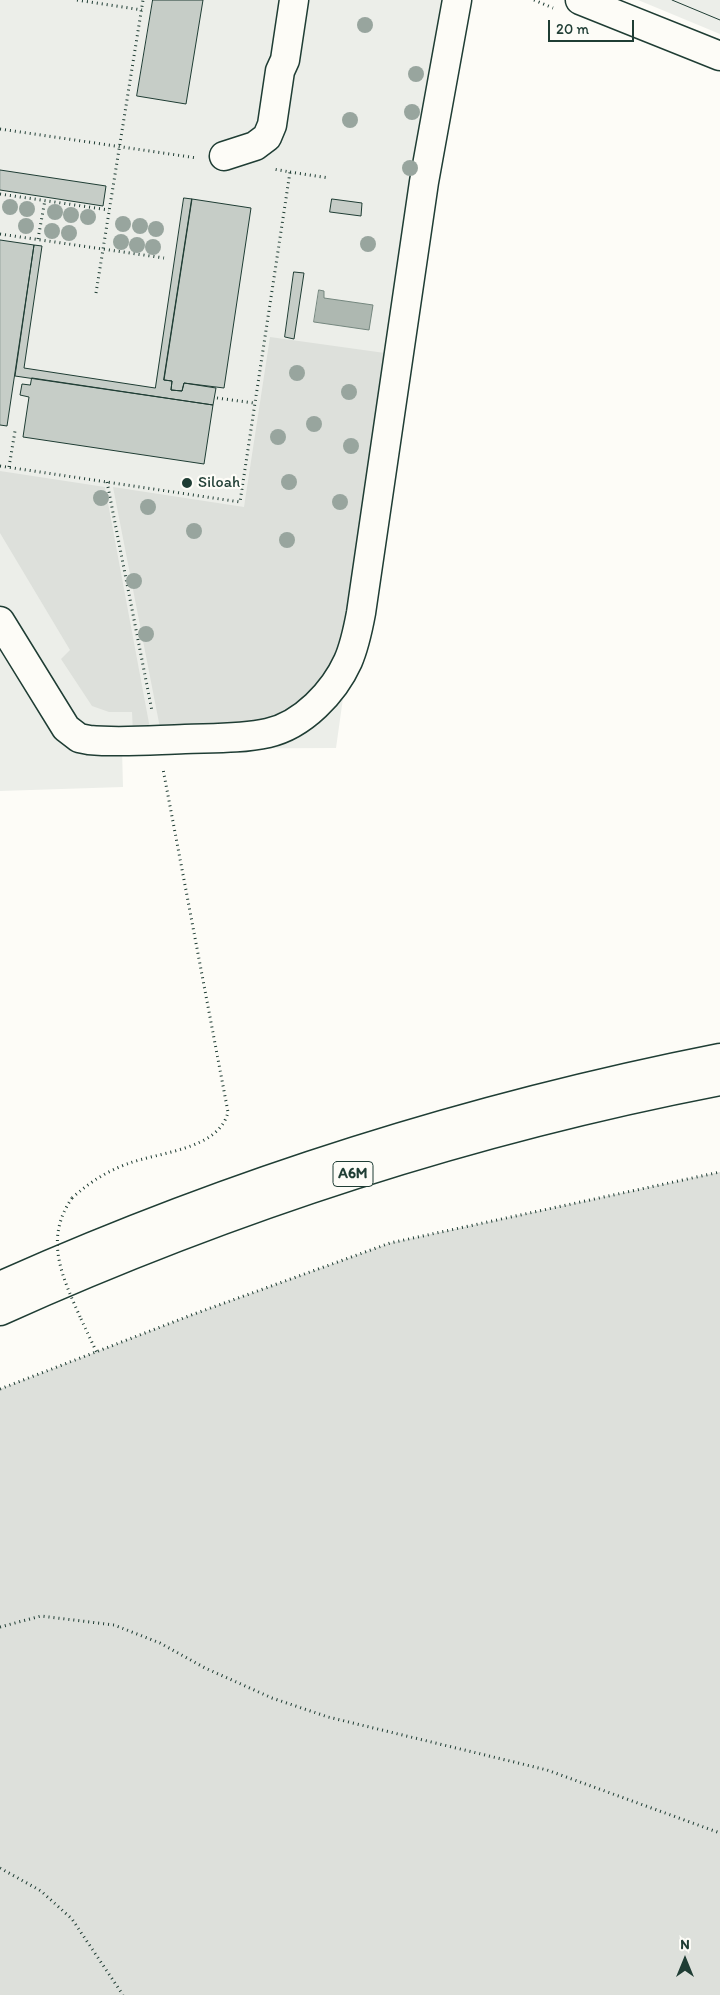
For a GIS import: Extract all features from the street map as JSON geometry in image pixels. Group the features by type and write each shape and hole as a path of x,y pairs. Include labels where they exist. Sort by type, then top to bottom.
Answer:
{"main road":[{"path":"214,157 259,144 267,137 272,125 280,72 285,60 294,0"},
{"path":"0,621 66,728 80,738 100,741 248,736 282,729 300,717 325,695 344,670 356,638 361,613 424,182 457,0"},
{"path":"580,0 720,56"},
{"name":"A6M","path":"0,1286 63,1258 201,1204 368,1146 537,1098 720,1058"},
{"name":"A6M","path":"0,1311 62,1283 217,1221 374,1167 533,1122 720,1081"}],"path":[{"path":"77,0 142,10"},
{"path":"96,293 144,0"},
{"path":"0,129 214,157"},
{"path":"270,169 329,178"},
{"path":"0,466 240,502 290,172"},
{"path":"0,194 109,210"},
{"path":"38,239 44,200"},
{"path":"0,234 164,258"},
{"path":"217,398 254,404"},
{"path":"9,468 14,431"},
{"path":"97,1353 68,1290 59,1260 58,1226 63,1211 72,1198 86,1185 105,1173 128,1163 186,1147 206,1139 222,1126 226,1121 228,1112 199,968 158,740 108,482"},
{"path":"0,1389 194,1314 390,1243 720,1172"},
{"path":"0,1627 41,1616 114,1625 160,1643 205,1668 272,1698 328,1717 546,1770 720,1833"},
{"path":"0,1868 41,1891 72,1919 124,1995"}],"shaded area":[{"name":"Siloah","path":"0,0 441,0 336,748 122,749 123,787 0,791"},
{"path":"638,0 720,0 720,34"},
{"path":"319,290 324,291 324,298 373,305 369,330 314,322"},
{"path":"270,337 392,354 344,646 316,686 283,711 255,724 161,733 113,487 244,507"},
{"path":"0,471 105,487 151,734 133,734 132,712 109,712 92,706 61,659 70,650 0,533"},
{"path":"720,1172 720,1995 0,1995 0,1389 194,1314 390,1243"}],"building":[{"path":"153,0 203,0 186,104 137,96"},
{"path":"0,170 106,186 103,206 0,190"},
{"path":"184,198 192,199 164,380 172,381 171,390 182,391 184,383 216,388 213,405 15,376 34,245 42,246 24,368 155,388"},
{"path":"192,199 251,208 224,388 184,383 182,391 171,390 172,381 164,380"},
{"path":"332,199 362,203 361,216 330,212"},
{"path":"0,240 34,245 7,426 0,425"},
{"path":"294,272 304,273 294,339 285,337"},
{"path":"32,378 213,405 204,464 23,437 29,397 20,395 22,384 30,385"}],"tram line":[{"path":"672,0 720,20"}],"place":[{"name":"Siloah","path":"187,483"}]}
